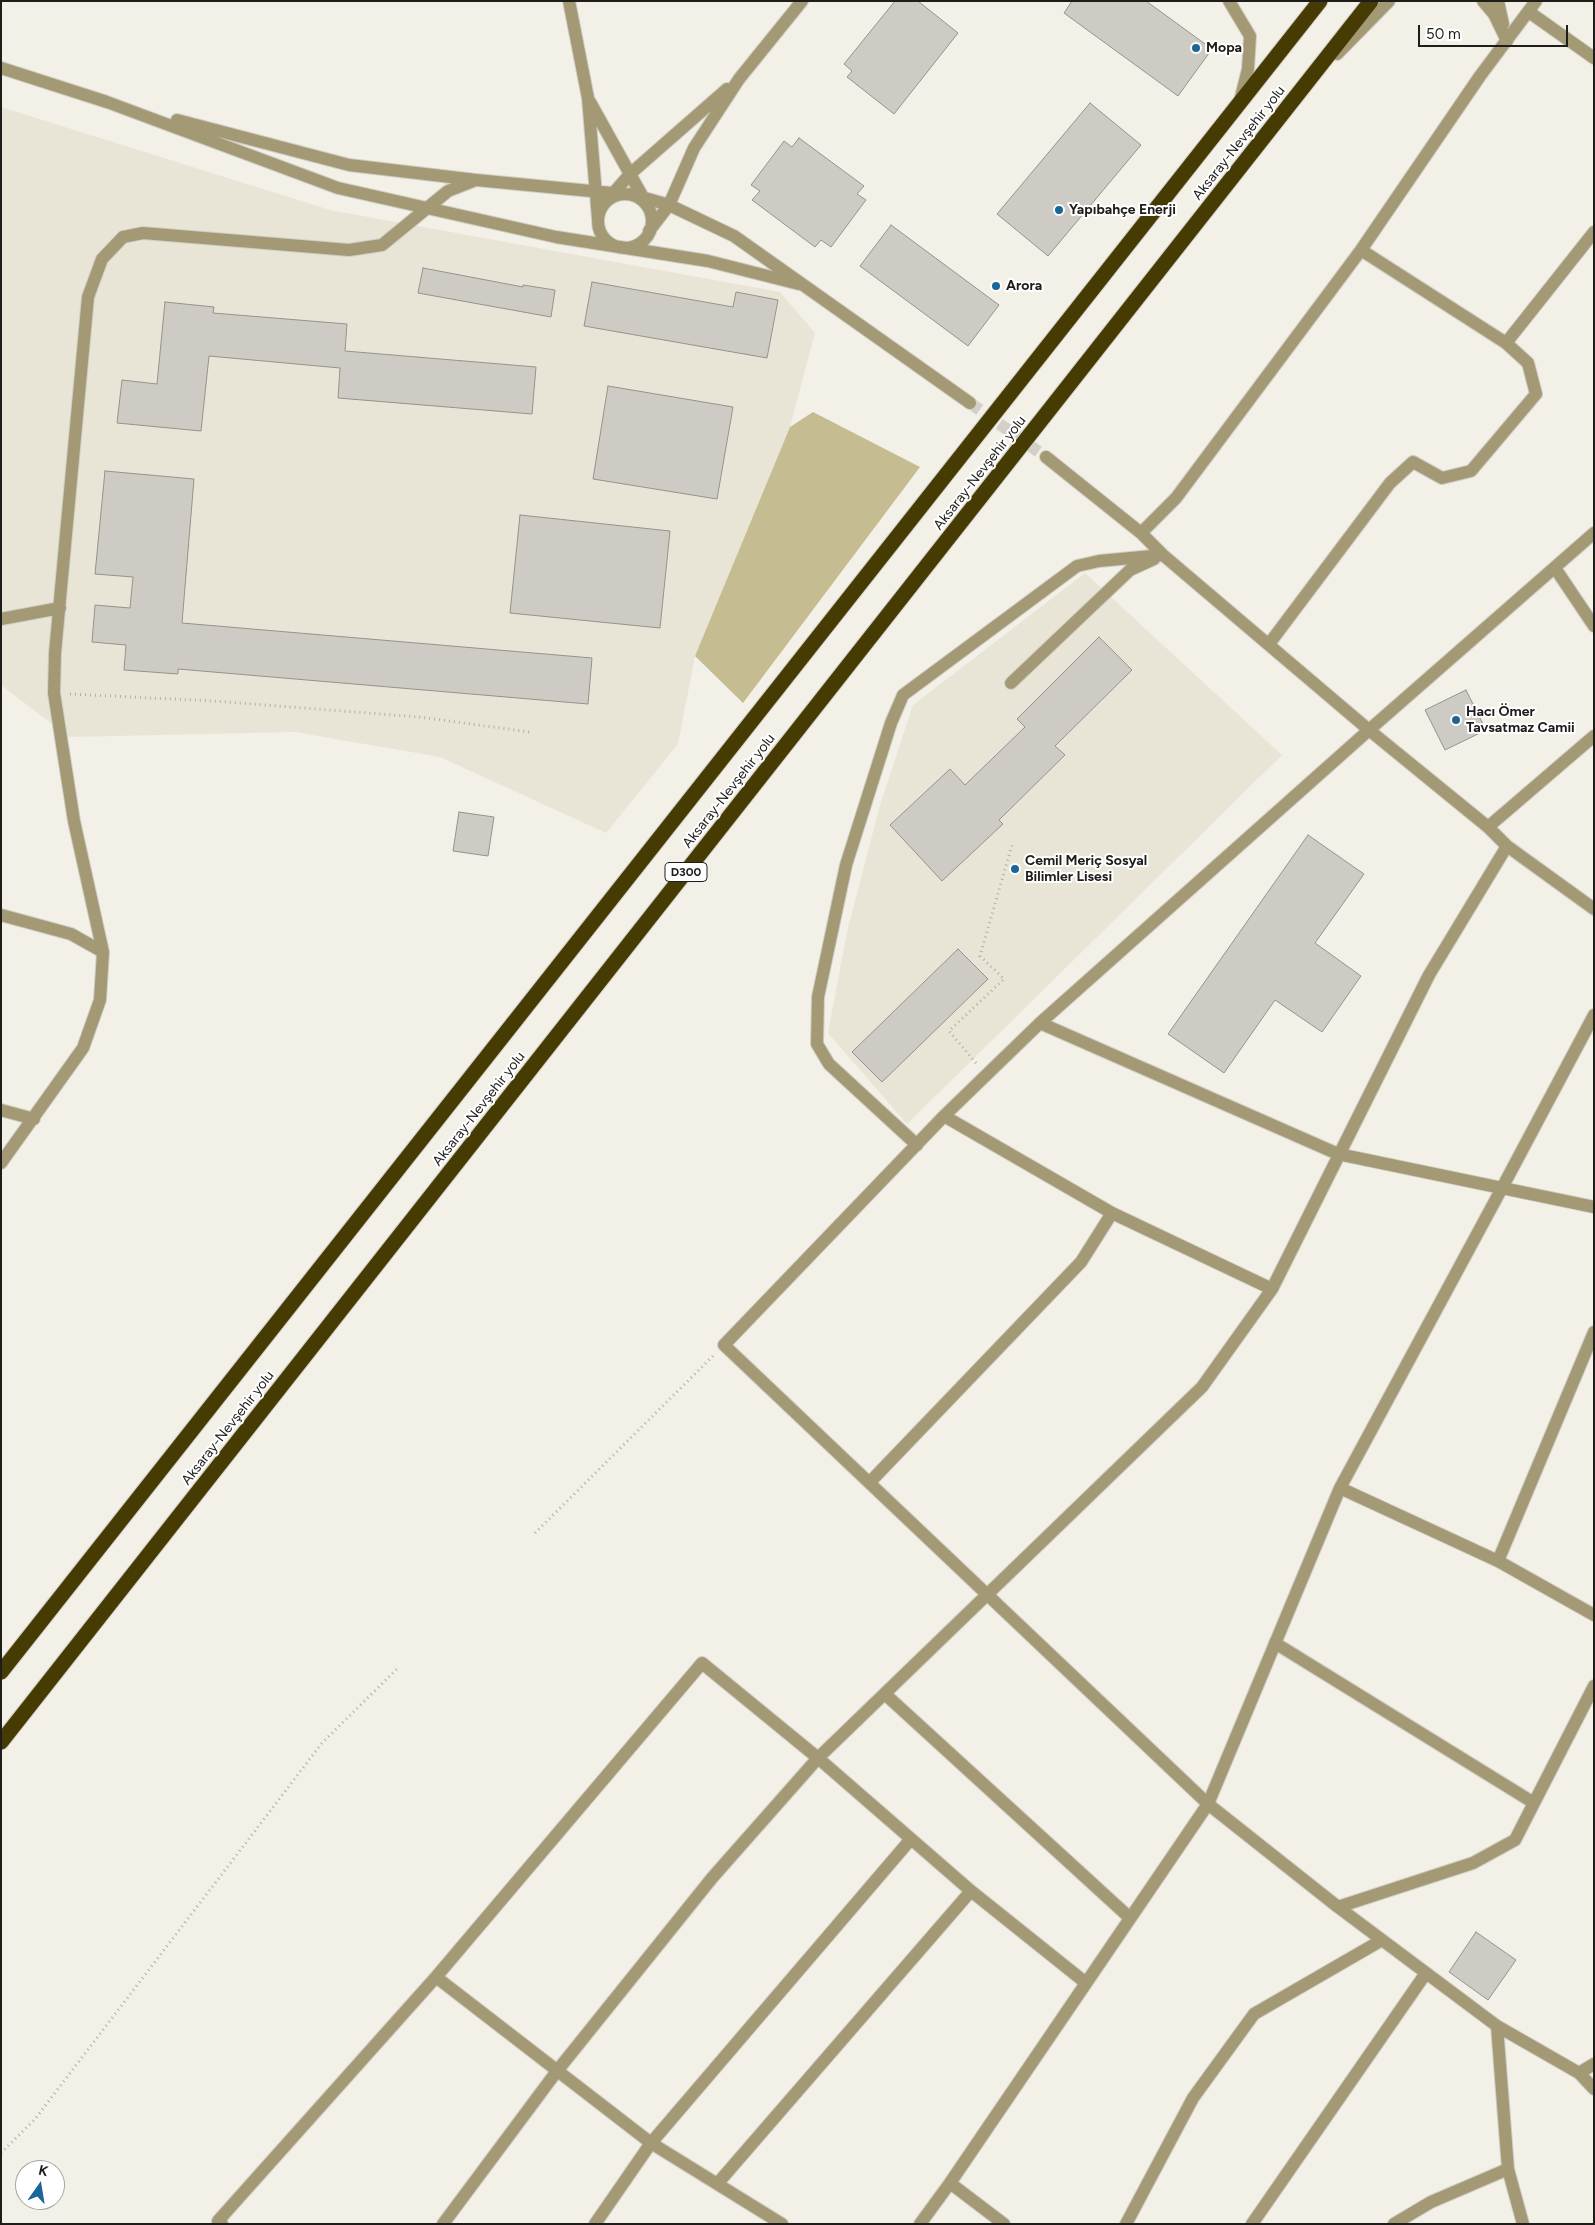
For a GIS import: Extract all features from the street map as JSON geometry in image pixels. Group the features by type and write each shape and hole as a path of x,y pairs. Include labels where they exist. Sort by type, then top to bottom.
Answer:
{"highway":[{"name":"Aksaray-Nevşehir yolu","path":"1,1672 1320,1"},
{"name":"Aksaray-Nevşehir yolu","path":"1,1742 1371,1"}],"street":[{"path":"569,1 588,98 598,219 603,237 618,247 628,247 637,244 650,231 669,205 694,148 739,79 802,1"},
{"path":"1229,1 1250,36 1248,69 1240,101"},
{"path":"1303,88 1389,1"},
{"path":"1483,1 1494,14 1507,41"},
{"path":"1498,1 1507,41"},
{"path":"1141,533 1176,498 1360,250 1480,76 1533,6 1594,58"},
{"path":"1,68 107,102 338,188 556,237 708,261 799,284"},
{"path":"627,197 630,174 739,79"},
{"path":"588,98 630,174 627,197"},
{"path":"107,102 349,165 476,180 596,191 669,205 734,236 799,284 970,403"},
{"path":"1,1163 84,1048 100,1000 104,952 74,821 54,693 88,297 102,259 123,237 143,233 349,250 382,245 448,191 476,180"},
{"path":"598,219 600,210 627,197"},
{"path":"627,197 650,213 650,231"},
{"path":"1506,343 1594,232"},
{"path":"1269,644 1390,483 1413,462 1442,478 1471,471 1536,394 1528,363 1506,343 1360,250"},
{"path":"1046,457 1141,533 1163,555 1369,730 1488,827 1507,846 1592,906"},
{"path":"1594,533 1369,730 1040,1023 944,1116 724,1345 1208,1804 1338,1907 1426,1973 1498,2026 1579,2073 1594,2089"},
{"path":"1011,683 1130,570 1163,555"},
{"path":"917,1145 829,1064 817,1044 818,997 846,865 891,723 903,695 1077,566 1099,561 1163,555"},
{"path":"1555,568 1594,626"},
{"path":"1,619 60,608"},
{"path":"1488,827 1594,736"},
{"path":"443,2224 558,2072 712,1878 818,1758 886,1695 1202,1387 1272,1289 1338,1154 1430,975 1507,846"},
{"path":"1,915 71,934 104,952"},
{"path":"920,2224 950,2183 1208,1804 1340,1488 1594,1015"},
{"path":"1040,1023 1338,1154 1594,1207"},
{"path":"1,1110 34,1119"},
{"path":"944,1116 1112,1213 1272,1289"},
{"path":"870,1482 1081,1262 1112,1213"},
{"path":"1498,1561 1594,1332"},
{"path":"1340,1488 1498,1561 1594,1615"},
{"path":"1275,1644 1534,1803"},
{"path":"222,2224 218,2221 436,1977 702,1663 818,1758 971,1891 1086,1983"},
{"path":"1338,1907 1473,1863 1515,1840 1594,1686"},
{"path":"886,1695 1130,1918"},
{"path":"595,2224 651,2143 911,1839"},
{"path":"718,2183 971,1891"},
{"path":"1126,2224 1193,2098 1254,2014 1382,1940"},
{"path":"1252,2224 1426,1973"},
{"path":"436,1977 651,2143 718,2183 759,2219 782,2224"},
{"path":"1498,2026 1508,2169 1523,2224"},
{"path":"1579,2073 1594,2064"},
{"path":"1394,2224 1431,2202 1508,2169"},
{"path":"950,2183 1004,2224"}],"path":[{"path":"54,693 214,701 420,717 530,732"},
{"path":"986,1075 948,1031 1004,979 980,956 1012,845"},
{"path":"535,1533 724,1345"},
{"path":"1,2153 35,2120 322,1743 397,1669"}],"shaded area":[{"path":"1,107 330,210 780,292 815,333 790,427 695,656 678,744 606,833 440,757 295,732 69,737 1,685"},
{"path":"813,412 920,467 743,703 695,656 790,427"},
{"name":"Cemil Meriç Sosyal Bilimler Lisesi","path":"1085,573 1282,755 907,1124 828,1033 847,932 880,805 913,705"}],"building":[{"path":"895,1 918,1 958,33 894,114 847,77 852,71 844,64"},
{"path":"1072,1 1146,1 1212,49 1178,96 1064,13"},
{"path":"1090,103 1141,145 1048,256 997,214"},
{"path":"799,138 864,186 857,194 866,200 831,247 821,240 815,247 752,200 760,191 751,185 784,141 792,147"},
{"path":"891,225 999,305 968,346 860,266"},
{"path":"423,268 523,287 523,285 555,290 551,317 418,293"},
{"path":"592,282 733,307 736,292 778,300 767,358 584,326"},
{"path":"165,302 214,307 213,313 347,324 345,351 536,367 532,414 338,398 340,368 209,356 201,431 117,423 122,380 157,384"},
{"path":"608,386 733,407 717,499 593,479"},
{"path":"105,471 194,479 182,623 592,658 588,704 178,669 178,674 124,670 126,645 92,642 95,605 130,608 133,577 95,574"},
{"path":"520,515 670,531 660,628 510,613"},
{"path":"1099,637 1132,670 1055,746 1065,755 999,820 1003,824 942,881 890,825 950,769 965,785 1025,727 1017,719"},
{"name":"Hacı Ömer Tavsatmaz Camii","path":"1466,690 1486,730 1445,750 1425,710"},
{"path":"459,812 494,817 488,856 453,851"},
{"path":"1308,835 1364,874 1315,943 1361,976 1322,1032 1275,1000 1224,1073 1168,1034"},
{"path":"958,949 988,979 882,1082 852,1052"},
{"path":"1476,1932 1516,1960 1488,2000 1449,1972"}],"tunnel":[{"path":"970,403 1046,457"}],"place":[{"name":"Mopa","path":"1196,48"},
{"name":"Yapıbahçe Enerji","path":"1059,210"},
{"name":"Arora","path":"996,286"},
{"name":"Hacı Ömer Tavsatmaz Camii","path":"1456,720"},
{"name":"Cemil Meriç Sosyal Bilimler Lisesi","path":"1015,869"}]}
